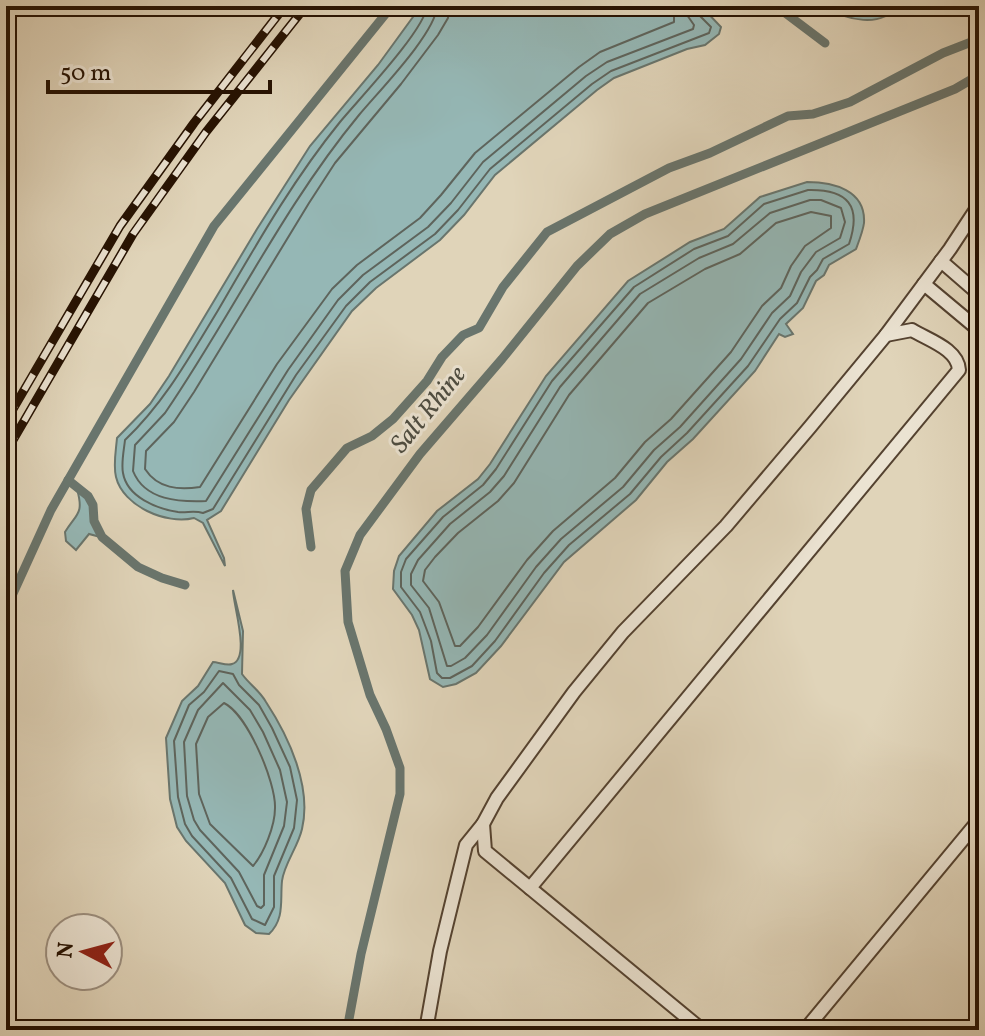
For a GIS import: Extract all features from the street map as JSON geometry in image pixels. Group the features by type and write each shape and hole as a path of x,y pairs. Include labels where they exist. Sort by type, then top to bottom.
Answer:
{"lane":[{"path":"426,1030 440,951 466,845 574,692 623,632 726,526 886,335 979,205"},
{"path":"941,261 979,294"},
{"path":"924,284 979,330"},
{"path":"530,888 959,370 959,361 951,352 912,330 886,335"},
{"path":"805,1030 979,820"},
{"path":"483,824 485,851 702,1030"}],"water":[{"path":"421,6 701,6 721,27 719,34 705,45 614,78 597,90 495,175 440,240 376,288 352,311 289,400 221,511 207,520 225,566 203,523 194,518 159,516 127,497 115,472 117,438 150,404 169,376 310,146 378,65"},
{"path":"827,6 898,6 882,17 863,20"},
{"path":"807,182 846,190 860,203 864,223 856,249 829,265 824,275 816,281 803,308 786,324 793,334 785,337 779,334 755,371 693,439 667,462 636,500 564,562 501,646 476,673 443,687 430,679 419,630 393,589 399,556 437,511 478,479 546,376 628,281 690,242 724,229 760,197"},
{"path":"77,489 88,500 104,538 89,534 76,550 66,541 65,532 79,509"},
{"path":"233,590 243,631 242,674 264,698 283,731 296,763 304,796 302,829 283,875 280,916 269,934 256,933 245,925 225,883 177,827 170,799 166,738 182,701 198,686 213,662 232,664 240,652 240,630"}],"waterway":[{"path":"6,609 51,510 214,226 392,6"},
{"path":"776,6 825,43"},
{"name":"Salt Rhine","path":"311,547 306,509 311,490 347,448 372,436 393,419 463,335 479,328 503,287 547,232 669,168 710,153 788,116 813,114 850,102 943,53 979,39"},
{"name":"Salt Rhine","path":"347,1030 361,954 400,794 400,768 370,695 348,622 345,571 360,535 420,454 577,266 610,234 645,214 955,89 979,75"},
{"path":"68,480 88,496 93,505 94,521 102,537 138,567 185,585"}],"railway":[{"path":"6,421 120,226 194,123 285,6"},
{"path":"6,452 133,234 206,132 306,6"}]}
